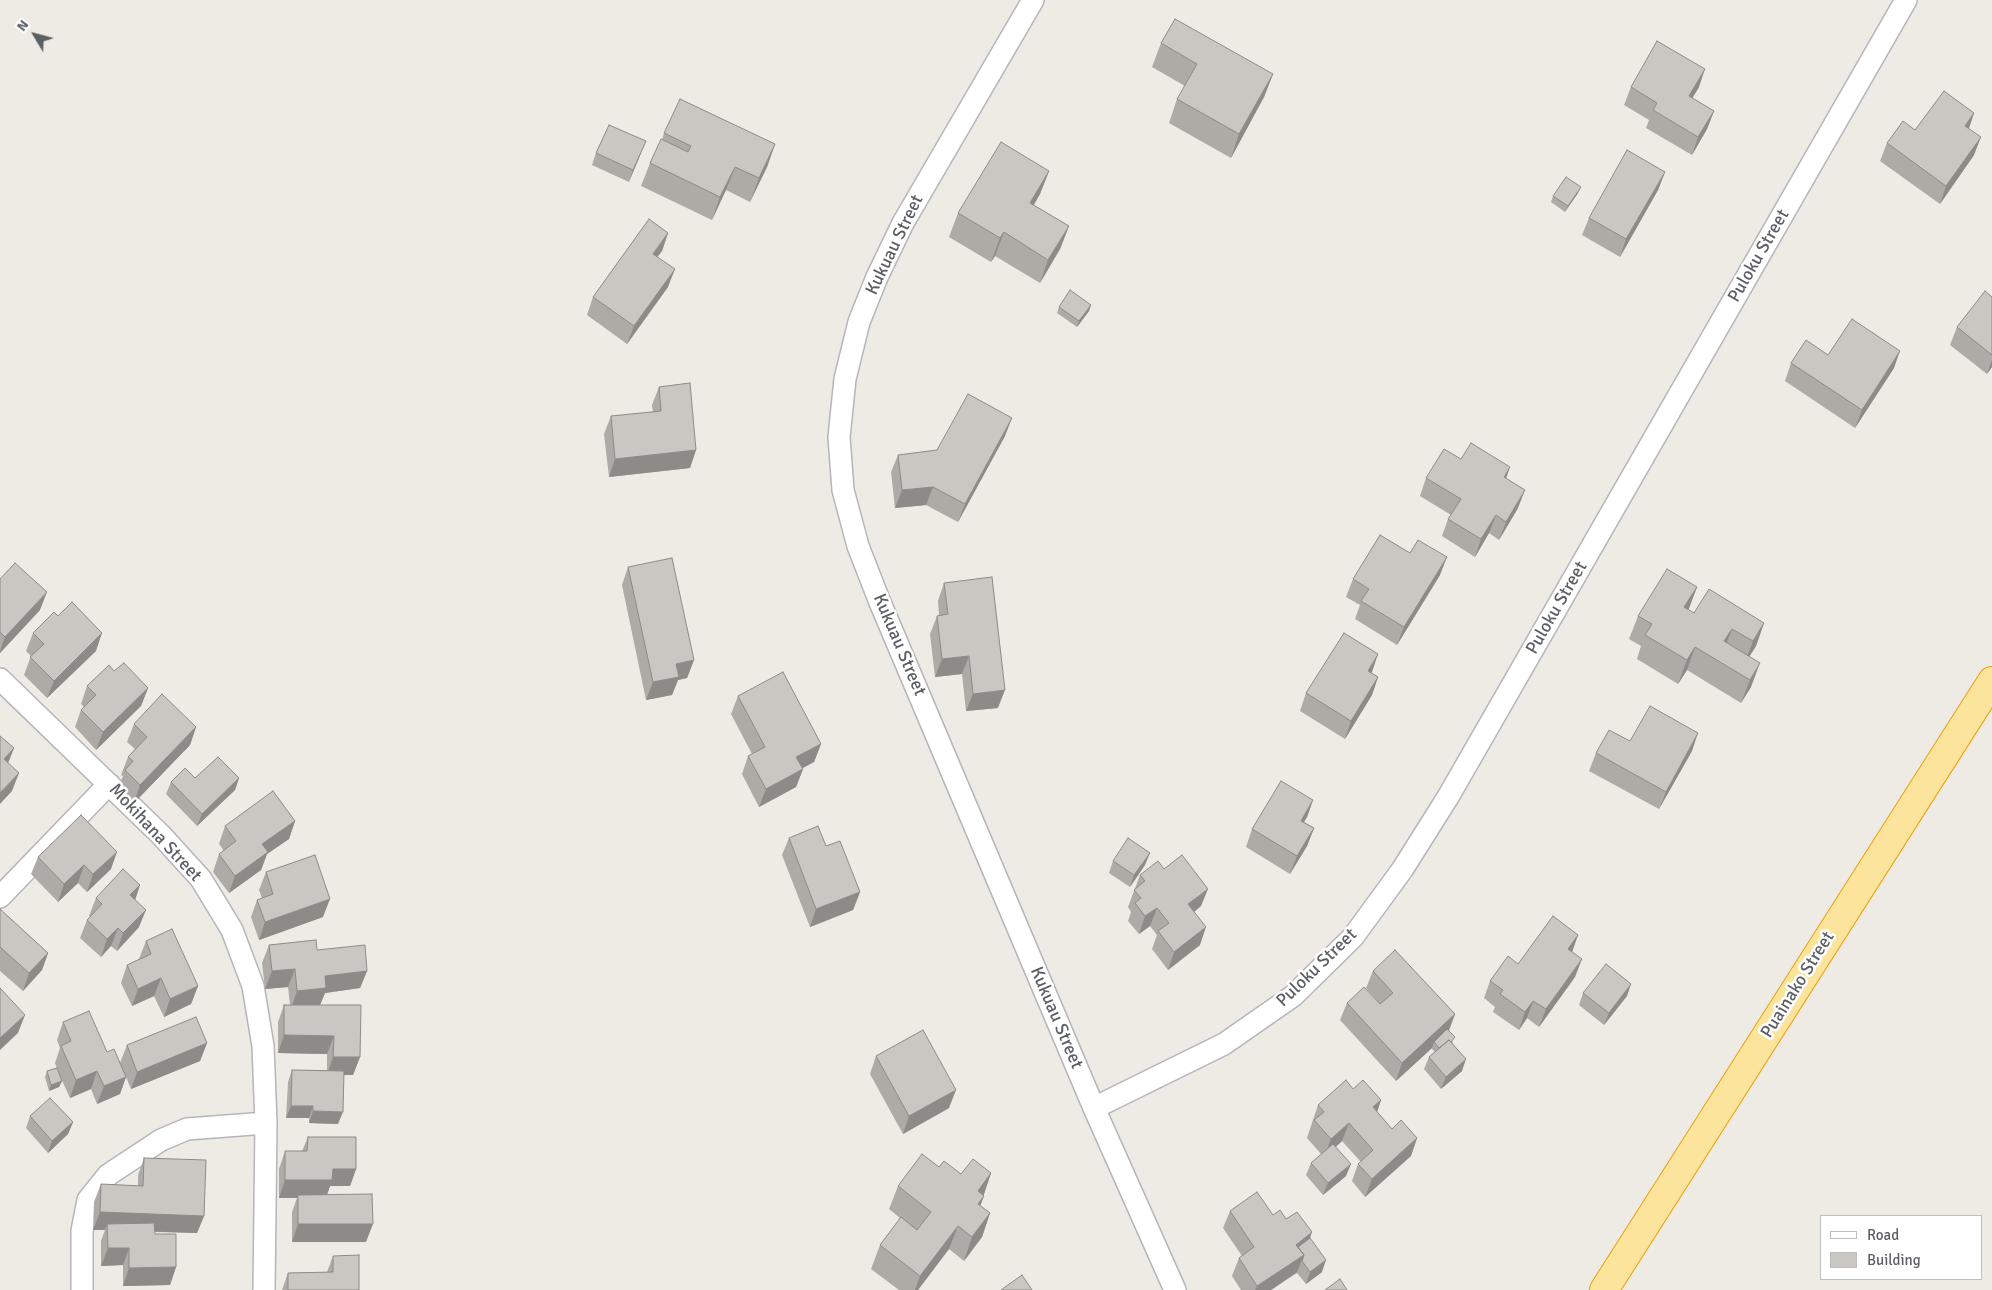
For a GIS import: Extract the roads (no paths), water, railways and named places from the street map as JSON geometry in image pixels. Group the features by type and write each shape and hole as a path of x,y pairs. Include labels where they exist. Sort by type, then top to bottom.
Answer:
{"highway":[{"name":"Puainako Street","path":"1604,1290 1992,681"}],"street":[{"name":"Kukuau Street","path":"1033,0 903,223 877,278 860,322 845,379 839,437 843,490 858,546 1094,1108 1175,1290"},
{"name":"Puloku Street","path":"1094,1108 1224,1044 1293,996 1353,937 1402,870 1448,797 1906,0"},
{"name":"Mokihana Street","path":"0,679 161,834 201,879 232,930 254,995 263,1046 266,1123 264,1290"},
{"path":"0,897 110,784"},
{"path":"82,1290 82,1231 88,1200 108,1175 160,1140 187,1129 266,1123"}]}
